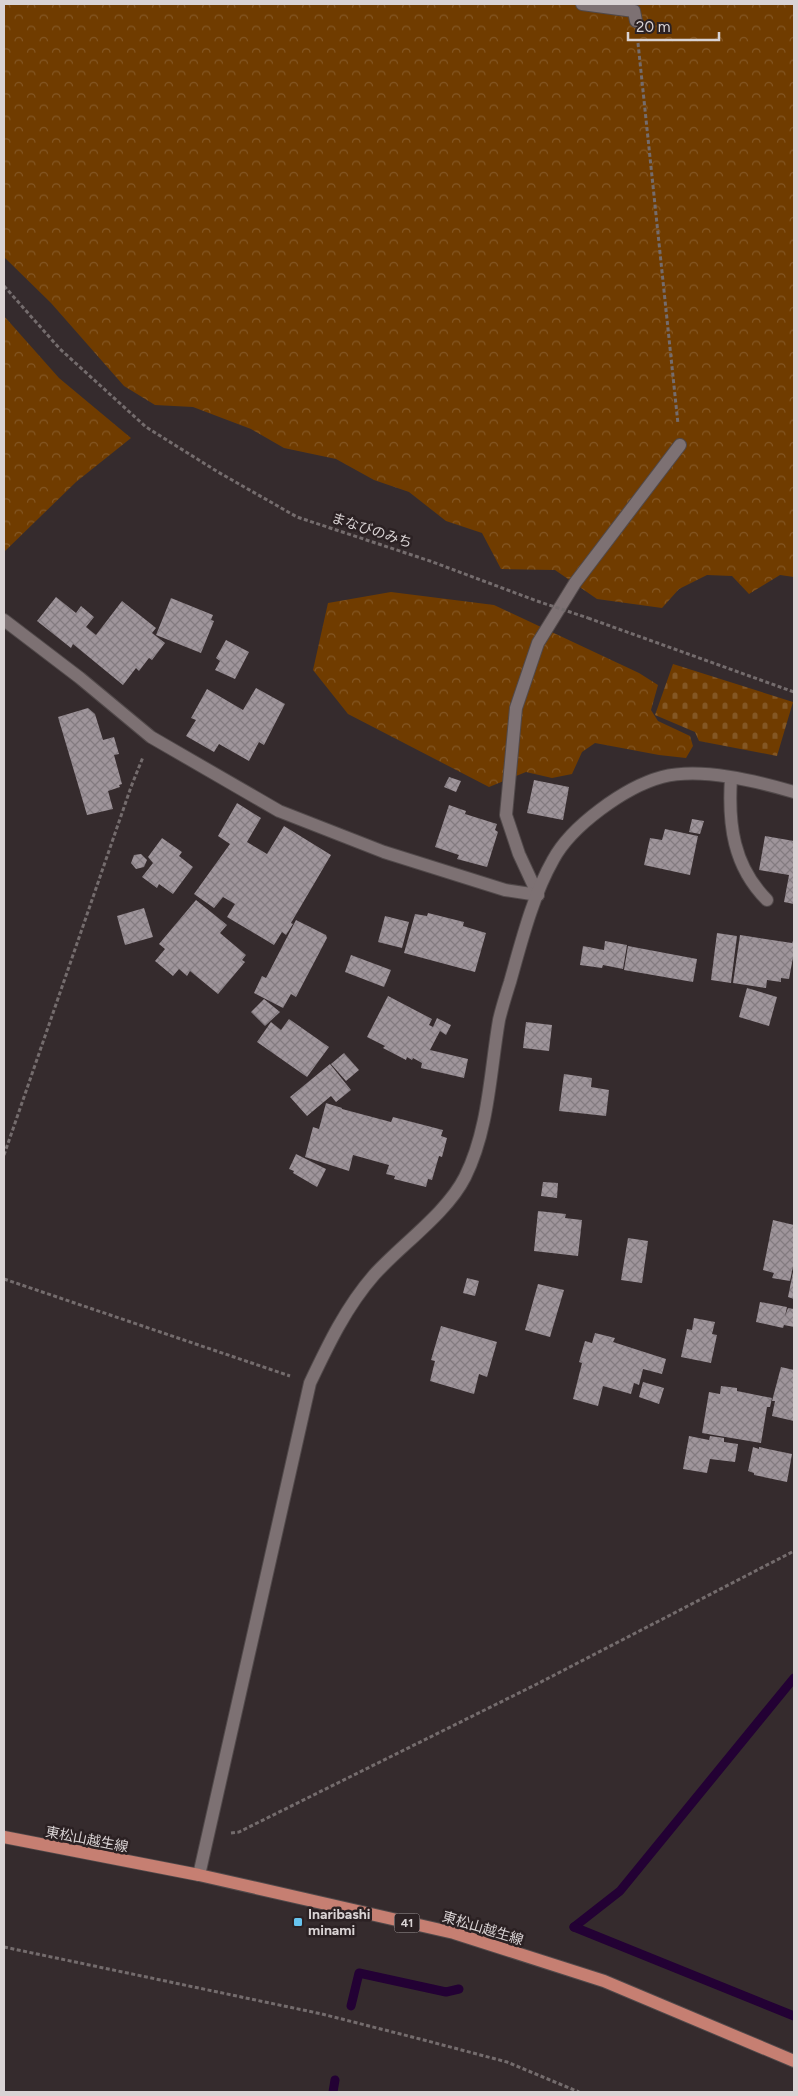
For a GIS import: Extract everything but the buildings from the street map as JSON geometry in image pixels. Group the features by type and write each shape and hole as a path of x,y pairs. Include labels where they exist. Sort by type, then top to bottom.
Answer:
{"main road":[{"name":"東松山越生線","path":"4,1837 199,1875 454,1933 604,1981 794,2061"}],"street":[{"path":"582,4 634,11 636,21"},
{"path":"538,895 519,854 506,815 516,708 538,644 575,582 680,445"},
{"path":"4,620 80,678 150,737 279,811 384,852 505,890 538,895"},
{"path":"199,1875 310,1383 344,1314 374,1275 450,1200 465,1178 483,1122 500,1017 521,941 553,858 578,829 604,806 635,788 661,777 691,774 731,778 794,792"},
{"path":"731,778 732,822 740,860 752,885 767,900"}],"path":[{"path":"636,21 680,445"},
{"name":"まなびのみち","path":"4,286 60,349 146,427 218,472 297,517 430,561 794,692"},
{"path":"4,1155 150,737"},
{"path":"4,1280 310,1383"},
{"path":"208,1836 239,1832 537,1684 794,1551"},
{"path":"4,1947 322,2014 507,2062 579,2092"}],"green space":[{"path":"4,4 794,4 794,577 780,575 749,594 732,576 707,575 679,589 662,608 597,599 555,570 501,569 482,533 446,521 409,492 374,480 336,459 284,448 251,429 193,407 155,405 124,386 51,303 4,257"},
{"path":"4,316 59,378 131,438 76,482 4,552"},
{"path":"391,592 494,605 639,673 658,685 651,710 658,721 690,736 693,746 686,758 595,743 582,752 572,774 552,778 526,772 489,787 348,714 313,670 328,603"},
{"path":"673,664 793,702 777,756 699,741 695,732 655,715"}],"waterway":[{"path":"574,1927 620,1891 794,1678"},
{"path":"574,1927 794,2016"},
{"path":"351,2006 359,1973 446,1992 459,1989"},
{"path":"333,2092 335,2080"}],"place":[{"name":"Inaribashi minami","path":"298,1922"}]}
